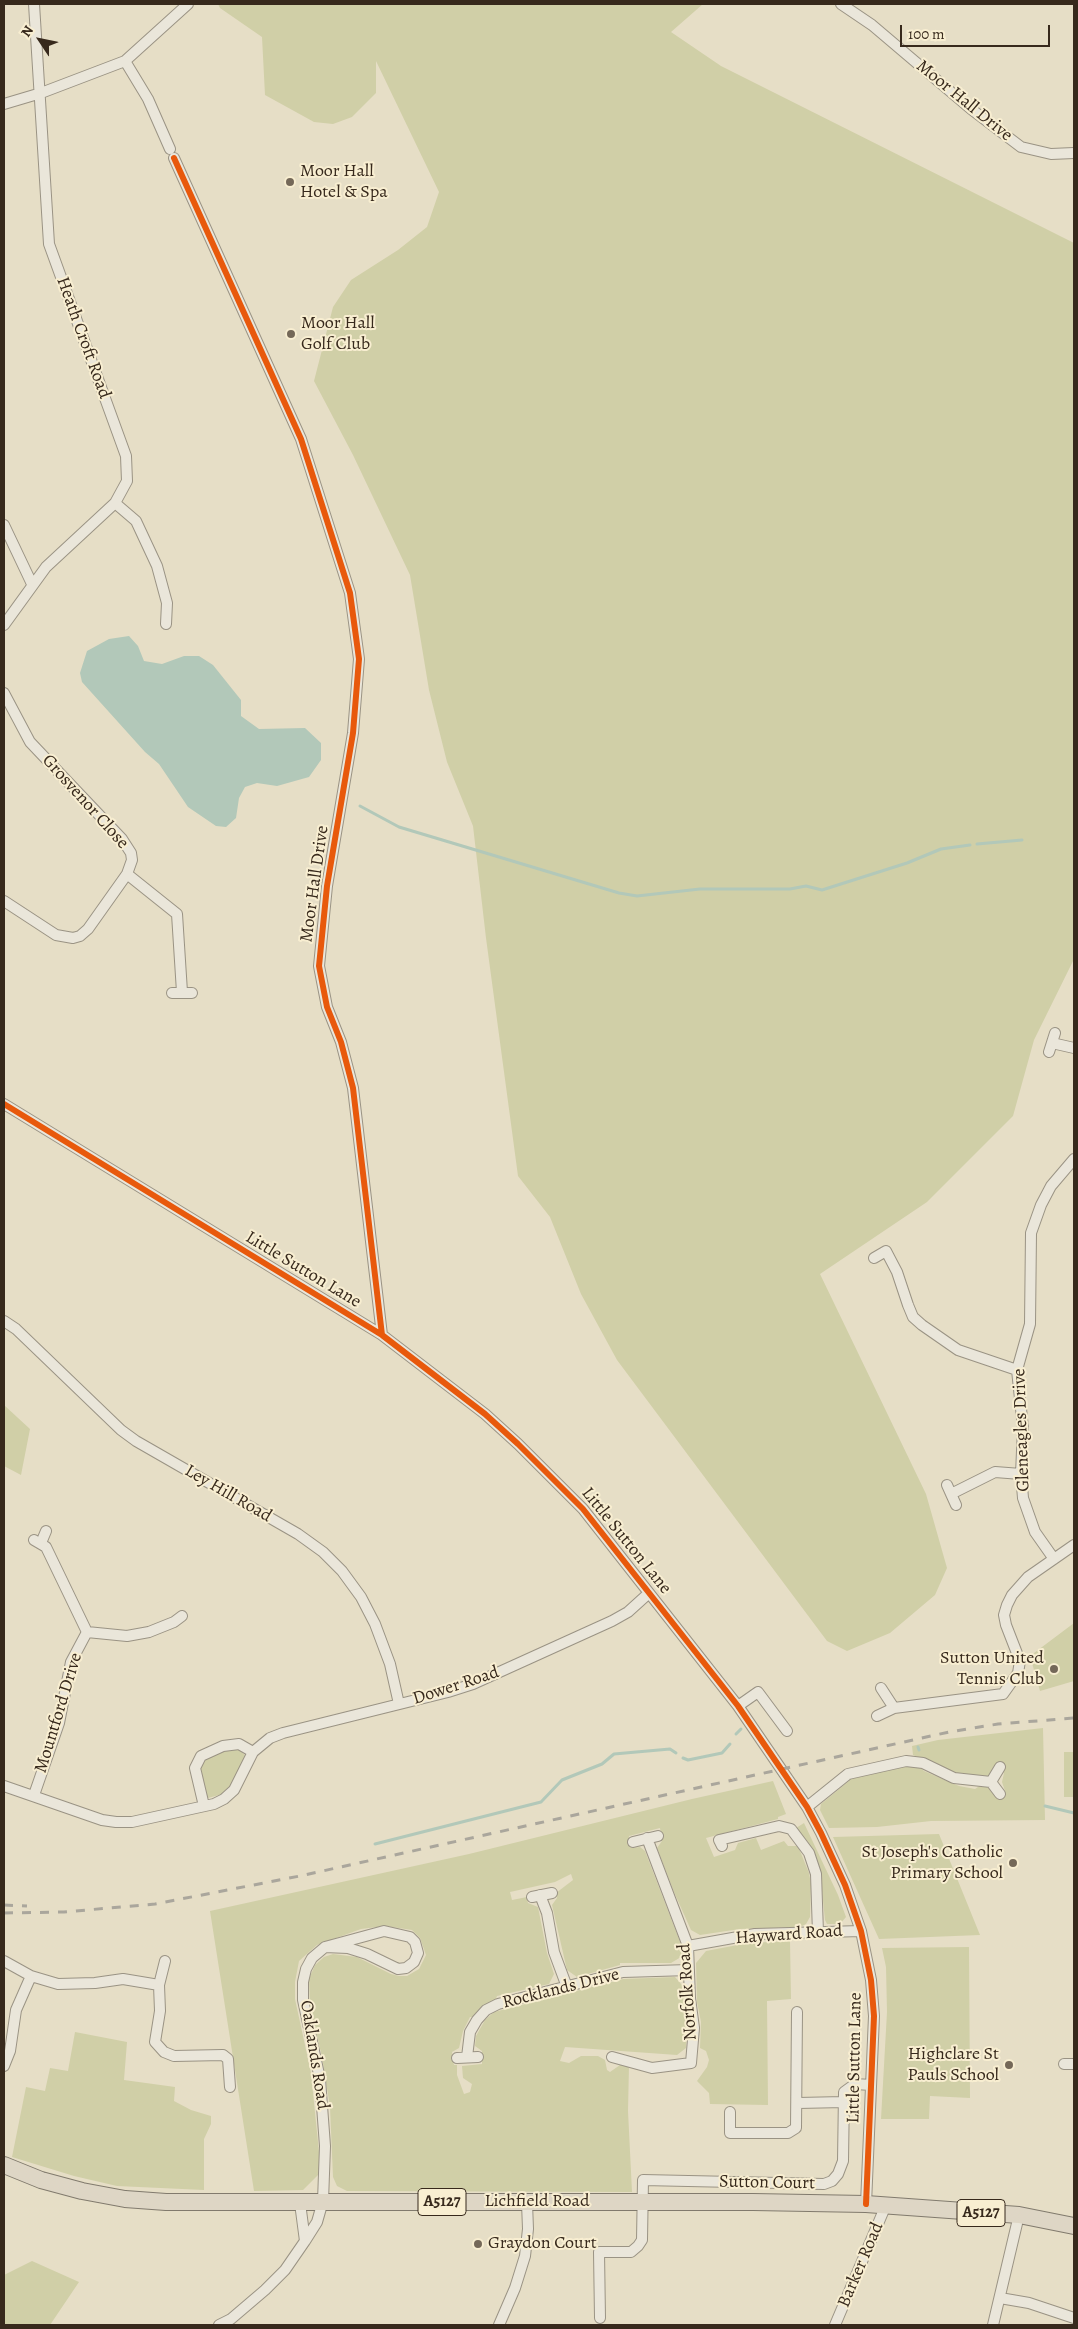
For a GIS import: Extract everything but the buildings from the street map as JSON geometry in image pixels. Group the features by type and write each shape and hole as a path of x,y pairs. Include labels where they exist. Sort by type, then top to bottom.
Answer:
{"main road":[{"name":"Lichfield Road","path":"4,2165 41,2180 82,2191 125,2199 166,2202 866,2204 1019,2216 1074,2226"}],"street":[{"name":"Heath Croft Road","path":"4,624 32,584 61,552 115,503 126,481 126,456 49,244 34,4"},
{"path":"4,104 41,93 125,61 188,4"},
{"name":"Moor Hall Drive","path":"841,4 872,25 971,109 1021,147 1050,154 1074,153"},
{"name":"Moor Hall Drive","path":"125,61 148,99 301,439 350,593 359,659 353,733 327,886 319,966 327,1007 342,1042 353,1088 382,1335"},
{"path":"115,503 136,521 156,566 167,604 166,624"},
{"path":"4,525 32,584"},
{"name":"Grosvenor Close","path":"4,693 30,742 127,846 132,860 128,874 88,929 80,936 73,938 56,936 4,901"},
{"path":"128,874 177,914 182,993"},
{"path":"1055,1033 1050,1048 1074,1048"},
{"name":"Little Sutton Lane","path":"4,1104 382,1335 484,1414 518,1444 583,1509 738,1706 807,1807 846,1885 861,1931 871,1980 874,2016 866,2204"},
{"name":"Gleneagles Drive","path":"1054,1559 1030,1522 1023,1498 1021,1474 1023,1440 1017,1370 1026,1346 1030,1324 1032,1233 1041,1205 1051,1186 1064,1168 1074,1159"},
{"path":"874,1258 886,1251 897,1272 908,1305 922,1326 958,1350 1017,1370"},
{"name":"Ley Hill Road","path":"4,1321 16,1329 129,1435 298,1534 323,1552 342,1571 361,1597 375,1624 390,1664 399,1704"},
{"path":"956,1505 949,1490 995,1472 1021,1474"},
{"name":"Mountford Drive","path":"46,1531 38,1541 46,1547 88,1632"},
{"path":"877,1716 894,1708 1002,1694 1018,1673 1020,1661 1006,1625 1004,1615 1007,1605 1012,1595 1028,1578 1074,1545"},
{"name":"Dower Road","path":"4,1786 87,1815 116,1822 132,1822 204,1806 224,1799 234,1790 253,1752 261,1744 283,1733 473,1684 612,1621 628,1612 649,1594"},
{"name":"Mountford Drive","path":"88,1632 127,1636 149,1632 178,1622"},
{"name":"Mountford Drive","path":"34,1795 58,1724 71,1662 88,1632"},
{"path":"882,1688 894,1708"},
{"path":"738,1706 758,1692 787,1731"},
{"path":"204,1806 195,1768 201,1756 208,1751 223,1746 239,1744 253,1752"},
{"path":"807,1807 848,1774 906,1761 923,1763 954,1778 991,1782 1000,1794"},
{"path":"991,1782 1000,1767"},
{"path":"722,1846 720,1840 779,1826 791,1829 806,1848 816,1874 818,1933"},
{"path":"633,1842 658,1836"},
{"name":"Norfolk Road","path":"612,2057 652,2068 691,2063 694,2028 690,1998 688,1946 647,1838"},
{"path":"552,1892 536,1896 547,1913 554,1952 567,1987"},
{"path":"384,1931 410,1937 415,1942 418,1953 414,1962 406,1968 398,1969 367,1954 348,1948 326,1947 384,1931"},
{"name":"Hayward Road","path":"688,1946 755,1934 861,1931"},
{"name":"Oaklands Road","path":"219,2325 233,2322 284,2270 317,2222 323,2201 326,2146 324,2114 320,2079 303,2000 303,1982 312,1958 326,1947"},
{"path":"165,1960 159,1985 160,2011 154,2036 158,2047 174,2056 223,2055 228,2059 230,2087"},
{"path":"4,1961 31,1976 58,1984 95,1983 123,1979 159,1985"},
{"name":"Rocklands Drive","path":"467,2057 470,2032 486,2010 498,2004 622,1972 689,1970"},
{"path":"4,2066 10,2051 16,2010 31,1976"},
{"path":"730,2112 730,2133 788,2133 796,2128 798,2103 797,2012"},
{"path":"798,2103 844,2102 844,2092 849,2087 855,2084 871,2085"},
{"name":"Sutton Court","path":"641,2203 643,2180 824,2184 832,2181 838,2174 843,2161 844,2102"},
{"path":"300,2202 305,2241"},
{"path":"499,2325 515,2288 525,2256 528,2229 527,2202"},
{"path":"600,2318 599,2252 631,2252 638,2246 642,2240 641,2203"},
{"name":"Barker Road","path":"835,2325 886,2205"},
{"path":"993,2325 1019,2216"},
{"path":"1000,2298 1029,2303 1074,2318"}],"green space":[{"path":"218,4 703,4 671,32 721,66 1074,243 1074,959 1034,1040 1013,1116 927,1202 820,1274 926,1494 947,1568 935,1595 890,1633 847,1651 827,1641 617,1360 581,1294 550,1217 518,1176 473,826 447,762 429,690 410,575 353,455 314,381 333,307 351,280 398,250 427,227 439,192 376,61 376,93 352,117 333,124 314,122 265,95 262,37 220,8"},
{"path":"4,1405 30,1429 21,1475 4,1466"},
{"name":"Sutton United Tennis Club","path":"1074,1623 1074,1681 1040,1691 1030,1656"},
{"path":"1043,1728 1045,1820 931,1821 877,1827 829,1828 820,1810 821,1804 849,1781 848,1779 909,1765 917,1765 924,1771 959,1786 975,1789 981,1785 1003,1792 1005,1791 1002,1782 1004,1773 1002,1772 1005,1765 1000,1761 988,1776 957,1774 913,1755 912,1746 938,1740"},
{"path":"236,1747 245,1755 236,1780 223,1794 208,1798 205,1795 199,1767 206,1756"},
{"path":"1064,1752 1074,1752 1074,1797 1064,1797"},
{"path":"773,1781 786,1814 778,1817 778,1819 706,1838 714,1857 735,1850 738,1843 756,1838 761,1850 784,1841 788,1846 798,1846 809,1873 811,1884 810,1917 806,1924 800,1927 740,1929 700,1935 691,1930 657,1848 662,1841 660,1828 629,1836 631,1848 640,1847 645,1851 682,1947 681,1957 671,1963 620,1963 620,1965 577,1977 567,1970 552,1905 557,1898 556,1893 573,1880 571,1874 555,1882 510,1892 512,1900 527,1897 528,1903 538,1907 547,1953 554,1974 549,1984 497,1996 495,2001 483,2005 470,2017 463,2031 459,2048 452,2052 454,2065 457,2065 457,2075 464,2094 470,2092 472,2084 463,2078 462,2066 482,2064 482,2051 475,2046 476,2036 485,2020 494,2012 623,1979 675,1977 682,1985 687,2029 686,2048 677,2055 565,2047 560,2061 569,2063 581,2056 598,2056 605,2060 607,2070 610,2072 620,2065 629,2065 628,2111 632,2192 347,2191 337,2186 333,2177 330,2107 322,2057 310,2006 309,1979 315,1965 324,1957 333,1954 357,1957 399,1976 407,1976 419,1969 426,1955 420,1938 412,1930 385,1926 361,1929 317,1945 299,1961 295,1982 295,1999 311,2073 320,2162 318,2175 303,2190 254,2191 210,1911 469,1854"},
{"path":"804,1823 838,1895 846,1917 840,1924 827,1924 825,1920 820,1872 807,1841 796,1828"},
{"path":"939,1834 980,1935 879,1939 833,1837"},
{"path":"790,1941 791,1999 767,2001 768,2105 710,2104 709,2093 697,2081 707,2067 709,2060 706,2051 700,2048 701,2022 697,2002 696,1963 706,1951 748,1943"},
{"path":"969,1947 970,2098 930,2096 929,2119 881,2119 887,2012 886,1967 882,1948"},
{"path":"75,2032 127,2042 124,2080 175,2087 174,2101 191,2110 211,2116 211,2124 204,2139 204,2190 117,2186 74,2176 12,2157 26,2087 45,2091 50,2068 68,2071"},
{"path":"32,2261 79,2282 50,2325 4,2325 4,2275"}],"shaded area":[{"path":"129,636 138,646 144,661 162,664 184,656 199,656 213,665 241,700 241,716 259,729 305,728 321,743 321,760 309,777 277,786 257,783 245,787 239,798 236,818 226,827 216,826 188,807 159,764 145,752 82,682 80,673 87,651 109,639"}],"waterway":[{"path":"360,806 399,827 619,893 637,896 700,889 790,889 806,886 822,890 907,863 941,849 970,845"},
{"path":"977,844 1022,840"},
{"path":"736,1734 741,1729"},
{"path":"683,1758 688,1760 722,1753 730,1744"},
{"path":"375,1844 541,1802 562,1780 602,1764 614,1754 670,1749 676,1753"},
{"path":"1045,1806 1074,1813"}],"railway":[{"path":"4,1913 64,1912 155,1904 300,1876 949,1732 998,1724 1074,1718"},
{"path":"4,1905 27,1906"}],"cycle path":[{"path":"174,158 301,439 350,593 359,659 353,733 327,886 319,966 327,1007 341,1042 353,1088 382,1335"},
{"path":"4,1104 382,1335 485,1414 583,1509 738,1706 807,1807 845,1885 861,1931 871,1980 874,2016 866,2204"}],"place":[{"name":"Moor Hall Hotel & Spa","path":"290,182"},
{"name":"Moor Hall Golf Club","path":"291,334"},
{"name":"Sutton United Tennis Club","path":"1054,1669"},
{"name":"St Joseph's Catholic Primary School","path":"1013,1863"},
{"name":"Highclare St Pauls School","path":"1009,2065"},
{"name":"Graydon Court","path":"478,2244"}]}
